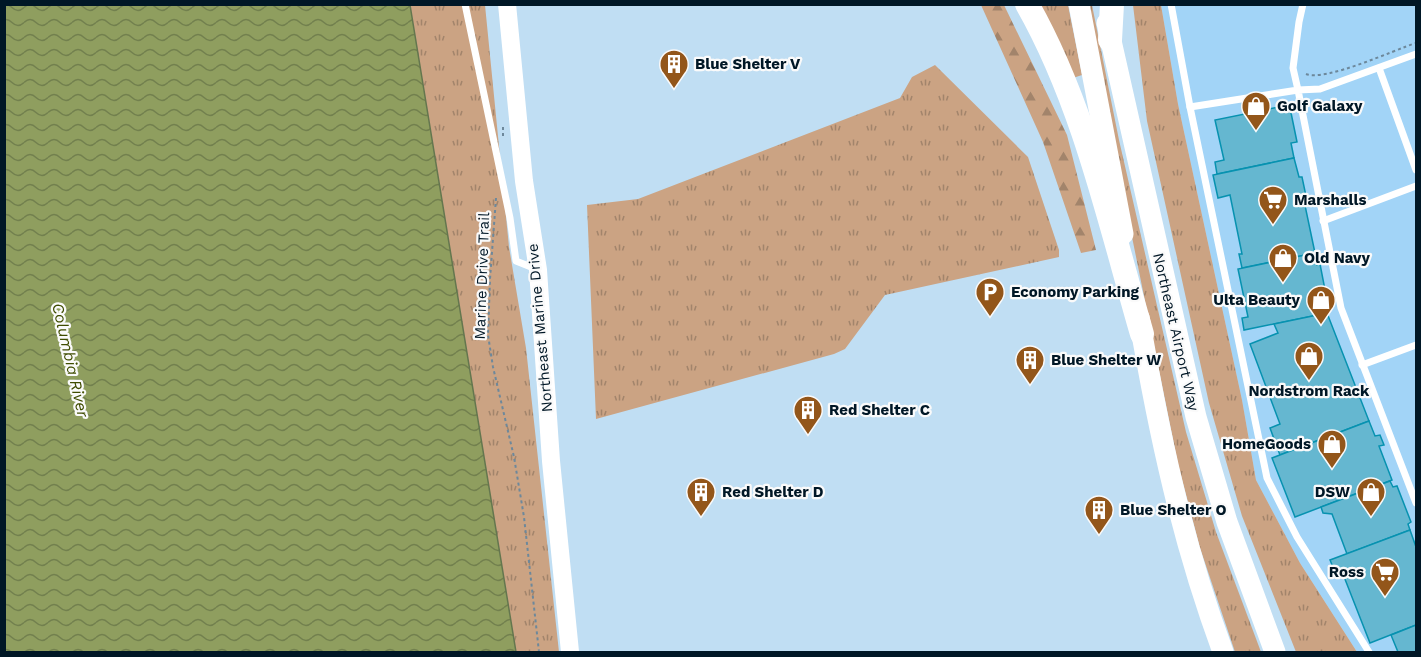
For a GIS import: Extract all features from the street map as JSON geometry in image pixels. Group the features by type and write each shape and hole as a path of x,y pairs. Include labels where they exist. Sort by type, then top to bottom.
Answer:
{"highway":[{"path":"1027,4 1063,78 1080,123 1142,334"},
{"path":"1110,40 1112,4"}],"main road":[{"name":"Northeast Marine Drive","path":"507,4 524,181 538,270 551,461 570,652"},
{"name":"Northeast Airport Way","path":"1079,4 1110,158 1166,464 1193,564 1223,652"},
{"name":"Northeast Airport Way","path":"1103,4 1196,417 1227,522 1275,652"}],"lane":[{"path":"465,4 500,166 516,261 538,270"},
{"path":"1171,4 1190,107 1268,478 1297,537 1368,652"},
{"path":"1303,4 1293,68 1336,291 1416,504"},
{"path":"1190,107 1298,90 1320,89 1416,54"},
{"path":"1379,68 1416,170"},
{"path":"1323,221 1416,186"},
{"path":"1362,365 1416,345"}],"path":[{"path":"1306,74 1314,76 1333,73 1416,43"},
{"name":"Marine Drive Trail","path":"503,122 493,224 488,335 514,457 524,517 539,652"}],"shaded area":[{"path":"1161,5 1416,5 1416,652 1357,652 1300,563 1256,480 1242,400 1178,104"}],"green space":[{"path":"410,5 485,5 509,247 526,348 559,652 516,652"},
{"path":"981,5 1004,5 1067,135 1096,250 1081,253 1043,142"},
{"path":"1035,5 1068,5 1082,75 1070,79"},
{"path":"1085,5 1092,5 1119,140 1186,432 1216,532 1261,652 1235,652 1200,548 1178,464"},
{"path":"1133,5 1161,5 1178,104 1242,400 1256,480 1300,563 1357,652 1296,652 1242,516 1209,403 1147,121"},
{"path":"935,65 1028,157 1059,250 1059,257 885,295 845,349 834,354 596,419 587,205 638,199 900,98 912,77"}],"water":[{"name":"Columbia River","path":"4,5 410,5 516,652 5,652"}],"building":[{"name":"Golf Galaxy","path":"1289,103 1297,142 1291,143 1294,158 1217,174 1215,162 1224,160 1215,120 1284,106 1283,104"},
{"name":"Marshalls","path":"1294,158 1299,177 1302,177 1306,196 1303,196 1315,253 1242,268 1239,254 1242,254 1230,195 1218,198 1213,175"},
{"name":"Old Navy","path":"1315,253 1317,265 1320,264 1327,300 1325,300 1327,313 1244,330 1242,318 1248,317 1238,269"},
{"name":"Nordstrom Rack","path":"1327,313 1369,421 1280,455 1270,428 1280,424 1250,344 1278,333 1274,324"},
{"name":"HomeGoods","path":"1369,421 1375,436 1380,435 1384,445 1379,446 1392,480 1295,517 1272,458"},
{"name":"DSW","path":"1390,481 1393,487 1397,486 1411,522 1408,524 1410,530 1347,554 1332,514 1323,513 1321,507"},
{"name":"Ross","path":"1410,530 1416,547 1416,625 1370,643 1341,569 1335,572 1330,560"},
{"path":"1416,625 1416,652 1398,652 1391,635"}],"place":[{"name":"Blue Shelter V","path":"674,90"},
{"name":"Golf Galaxy","path":"1256,132"},
{"name":"Marshalls","path":"1273,226"},
{"name":"Old Navy","path":"1283,284"},
{"name":"Economy Parking","path":"990,318"},
{"name":"Ulta Beauty","path":"1321,326"},
{"name":"Nordstrom Rack","path":"1309,382"},
{"name":"Blue Shelter W","path":"1030,386"},
{"name":"Red Shelter C","path":"808,436"},
{"name":"HomeGoods","path":"1332,470"},
{"name":"Red Shelter D","path":"701,518"},
{"name":"DSW","path":"1371,518"},
{"name":"Blue Shelter O","path":"1099,536"},
{"name":"Ross","path":"1385,598"}]}
